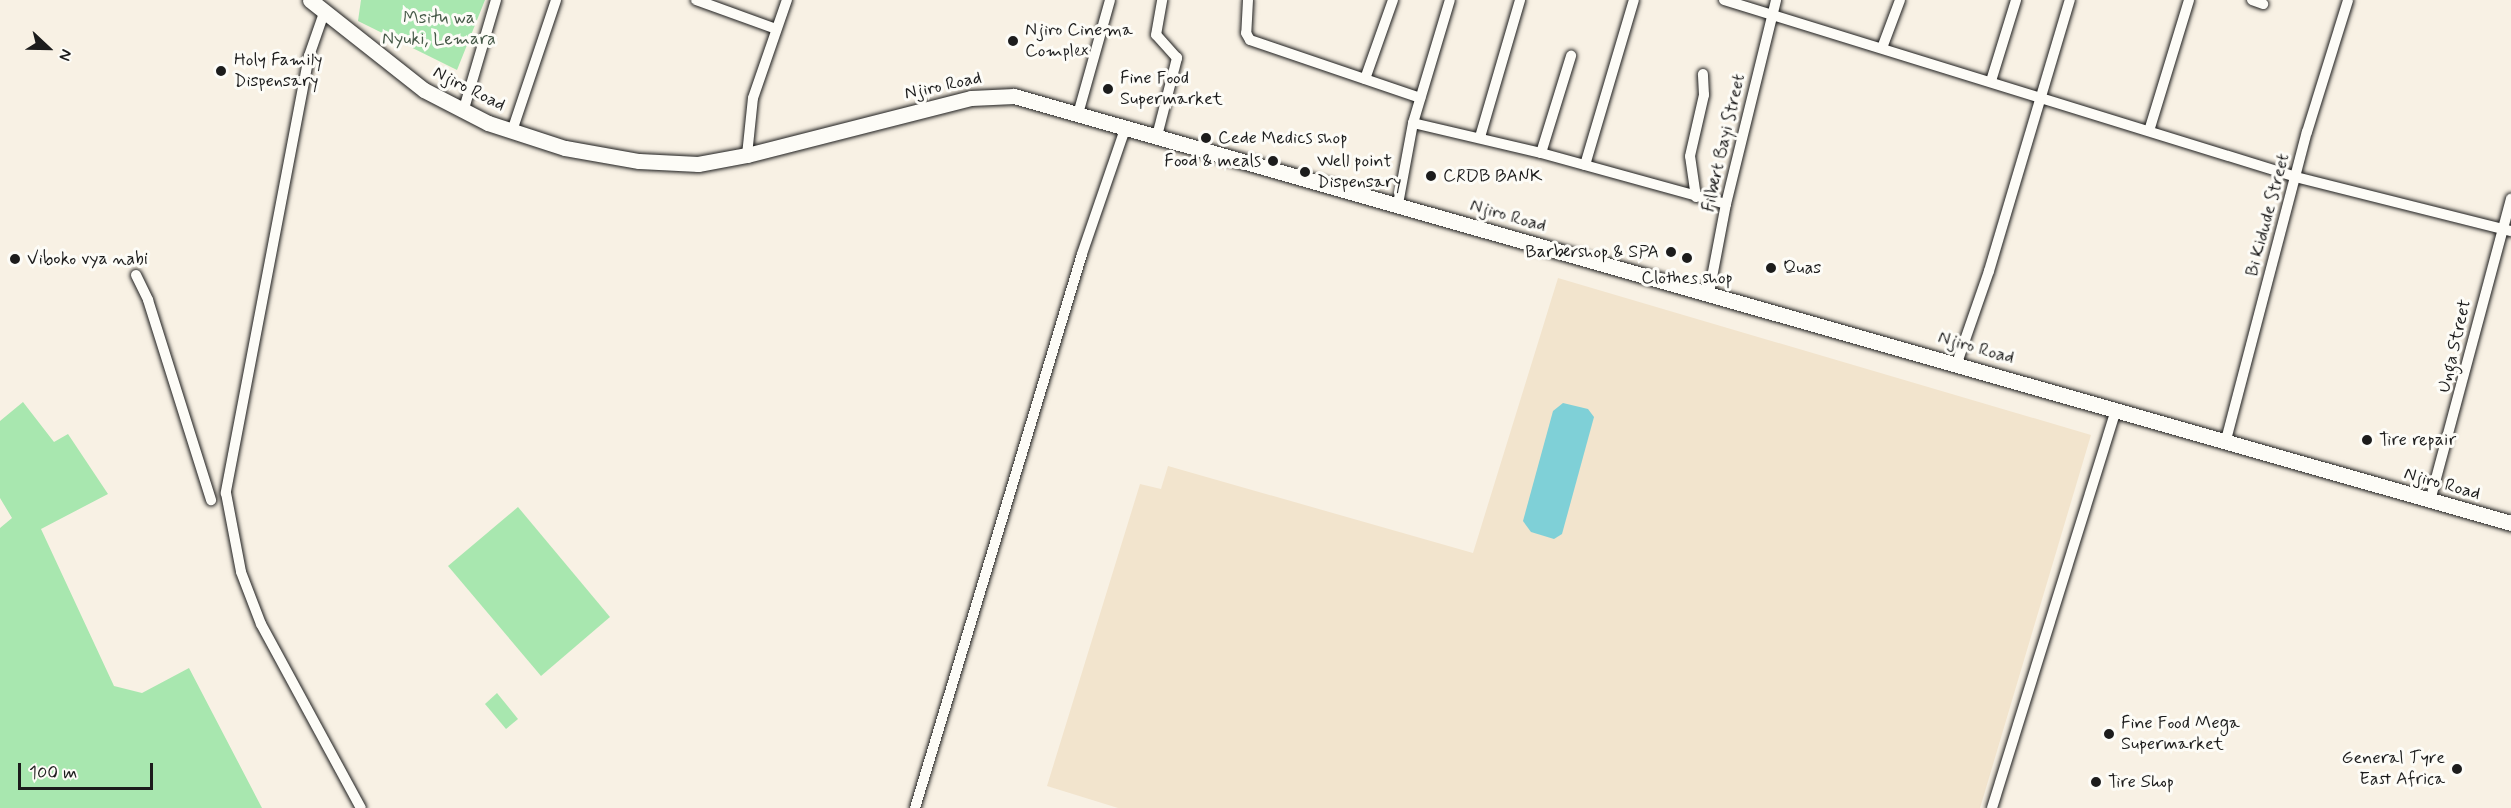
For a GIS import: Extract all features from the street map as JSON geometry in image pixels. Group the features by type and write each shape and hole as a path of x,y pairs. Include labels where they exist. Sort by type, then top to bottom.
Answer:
{"street":[{"name":"Njiro Road","path":"310,0 424,90 463,112 566,148 639,161 698,164 747,155 986,96 1026,98 2511,523"},
{"path":"463,112 496,0"},
{"path":"512,131 556,0"},
{"path":"696,0 776,29"},
{"path":"747,155 753,98 787,0"},
{"path":"1078,114 1110,0"},
{"path":"1157,136 1177,58 1156,35 1162,0"},
{"path":"1248,0 1246,33 1250,40 1420,98"},
{"path":"1365,79 1393,0"},
{"path":"1398,204 1413,123 1450,0"},
{"path":"1480,137 1520,0"},
{"path":"1585,165 1634,0"},
{"path":"1724,0 2296,177 2506,230"},
{"name":"Filbert Bayi Street","path":"1709,293 1726,204 1776,0"},
{"path":"1882,48 1900,0"},
{"path":"1991,81 2016,0"},
{"path":"1957,363 2042,98 2070,0"},
{"path":"2149,131 2189,0"},
{"name":"Bi Kidude Street","path":"2226,440 2296,177 2348,0"},
{"path":"325,10 307,66 226,493 236,552 261,624 361,808"},
{"path":"1542,153 1571,56"},
{"path":"1696,197 1690,156 1704,95 1703,74"},
{"path":"1413,123 1542,153 1726,204"},
{"path":"915,808 1079,265 1126,126"},
{"name":"Unga Street","path":"2430,501 2506,230 2511,199"},
{"path":"136,275 148,300 211,500"},
{"path":"1992,808 2116,410"}],"shaded area":[{"path":"1558,278 2091,435 1980,808 1118,808 1047,786 1140,484 1161,489 1168,466 1473,553"}],"green space":[{"name":"Msitu wa Nyuki, Lemara","path":"361,0 485,0 457,70 358,21"},
{"path":"23,402 54,442 68,434 108,494 41,529 114,686 142,693 189,668 262,808 0,808 0,528 12,518 0,498 0,421"},
{"path":"518,507 610,617 541,676 448,566"},
{"path":"497,693 518,719 506,729 485,704"}],"water":[{"path":"1563,403 1588,409 1594,417 1562,534 1554,539 1531,532 1523,521 1553,411"}],"place":[{"name":"Njiro Cinema Complex","path":"1013,41"},
{"name":"Holy Family Dispensary","path":"221,71"},
{"name":"Fine Food Supermarket","path":"1108,89"},
{"name":"Cede Medics shop","path":"1206,138"},
{"name":"Food & meals","path":"1273,161"},
{"name":"Well point Dispensary","path":"1305,172"},
{"name":"CRDB BANK","path":"1431,176"},
{"name":"Barbershop & SPA","path":"1671,252"},
{"name":"Clothes shop","path":"1687,258"},
{"name":"Viboko vya nabi","path":"15,259"},
{"name":"Quas","path":"1771,268"},
{"name":"Tire repair","path":"2367,440"},
{"name":"Fine Food Mega Supermarket","path":"2109,734"},
{"name":"General Tyre East Africa","path":"2457,769"},
{"name":"Tire Shop","path":"2096,782"}]}
